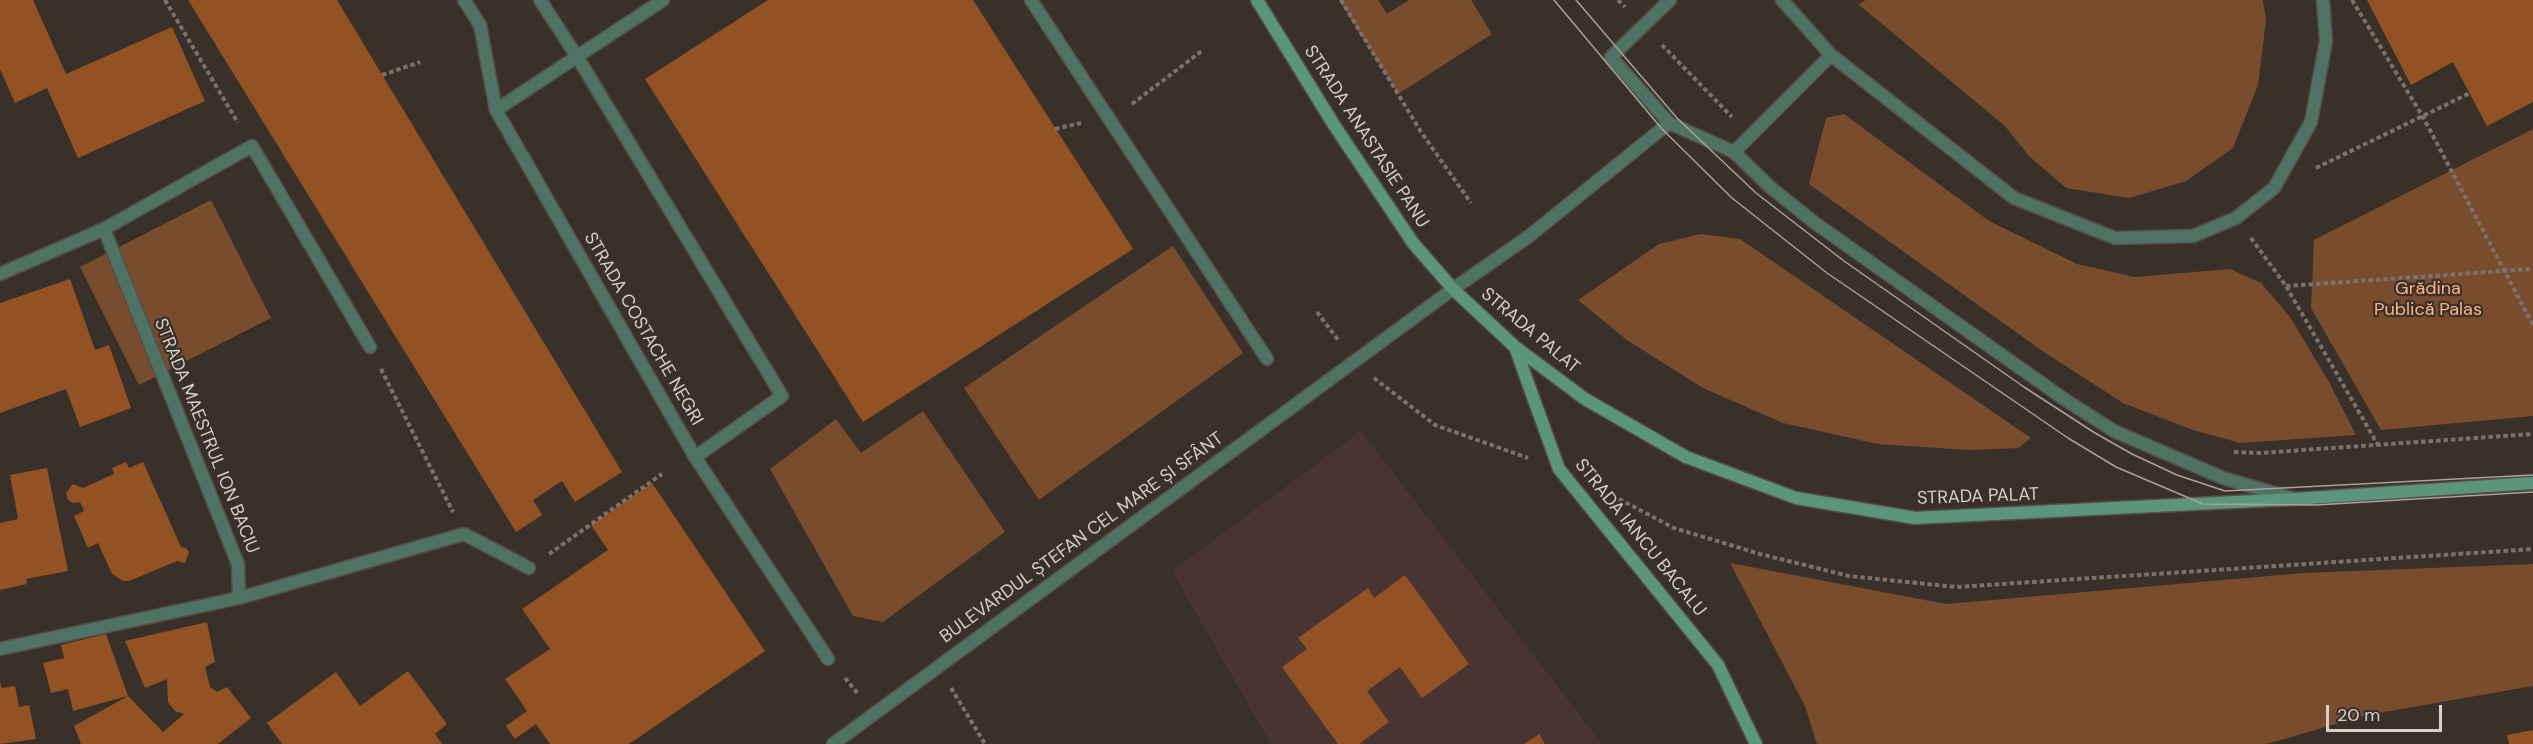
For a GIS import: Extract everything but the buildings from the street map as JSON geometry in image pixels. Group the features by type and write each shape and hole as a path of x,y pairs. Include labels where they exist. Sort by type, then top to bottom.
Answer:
{"main road":[{"name":"STRADA ANASTASIE PANU","path":"1257,0 1334,125 1413,243 1453,289"},
{"name":"STRADA PALAT","path":"1453,289 1514,346 1585,399 1686,457 1796,498 1915,518 2294,499 2533,483"},
{"name":"STRADA IANCU BACALU","path":"1514,346 1560,469 1718,665 1756,744"}],"street":[{"name":"STRADA COSTACHE NEGRI","path":"464,0 480,25 496,110 695,457 828,659"},
{"path":"540,0 578,58 782,396 695,457"},
{"path":"496,110 663,0"},
{"path":"1031,0 1267,359"},
{"path":"1670,0 1611,57 1669,123 1734,152 1770,187 1815,223 2055,393 2114,431 2223,478 2294,499"},
{"path":"1782,0 1831,55 2014,198 2115,238 2193,236 2236,218 2274,188 2312,122 2326,41 2323,0"},
{"path":"1734,152 1831,55"},
{"name":"BULEVARDUL ȘTEFAN CEL MARE ȘI SFÂNT","path":"833,744 1353,361 1528,237 1669,123"},
{"path":"0,274 104,229 252,146 370,347"},
{"name":"STRADA MAESTRUL ION BACIU","path":"104,229 238,564 239,598"},
{"path":"0,649 239,598 464,534 529,568"}],"path":[{"path":"165,0 252,146"},
{"path":"1341,0 1420,132 1471,203"},
{"path":"1618,0 1750,136"},
{"path":"2352,0 2423,117 2533,325"},
{"path":"1126,109 1203,51"},
{"path":"382,75 420,62"},
{"path":"2274,188 2470,93"},
{"path":"1055,129 1086,122"},
{"path":"2236,218 2286,286 2378,445"},
{"path":"2286,286 2507,273 2533,269"},
{"path":"1317,312 1353,361"},
{"path":"370,347 464,534"},
{"path":"2226,450 2260,453 2533,434"},
{"path":"529,568 662,474"},
{"path":"828,659 876,713"},
{"path":"939,666 985,744"}],"shaded area":[{"path":"1361,431 1602,744 1271,744 1172,571"}],"green space":[{"path":"1339,0 1378,0 1387,14 1409,0 1471,0 1492,34 1398,94"},
{"path":"1866,0 2263,0 2266,20 2258,85 2233,148 2186,181 2129,198 2066,188 2029,156 2005,126 1858,4"},
{"path":"1844,114 1989,221 2077,264 2135,277 2230,269 2261,283 2290,317 2329,382 2356,435 2240,443 2193,430 2123,403 2041,350 1809,184 1826,118"},
{"name":"Grădina Publică Palas","path":"2533,129 2533,416 2381,430 2311,308 2314,240"},
{"path":"211,200 271,318 139,385 80,267"},
{"path":"1701,234 1740,239 2031,438 2018,448 1969,450 1878,444 1783,423 1703,388 1627,340 1578,300 1659,244"},
{"path":"1173,246 1243,353 1039,500 964,388"},
{"path":"923,411 1005,532 883,622 853,616 770,469 836,419 861,453"},
{"path":"1730,563 1946,604 2304,573 2533,564 2533,686 2367,715 2267,744 1817,744 1805,706"}],"tram line":[{"path":"1554,0 1662,129 1732,198 1827,273 2068,438 2116,467 2203,504 2316,505 2533,492"},
{"path":"1576,0 1677,118 1756,193 1844,261 2024,387 2132,454 2177,475 2225,491 2533,475"}]}
